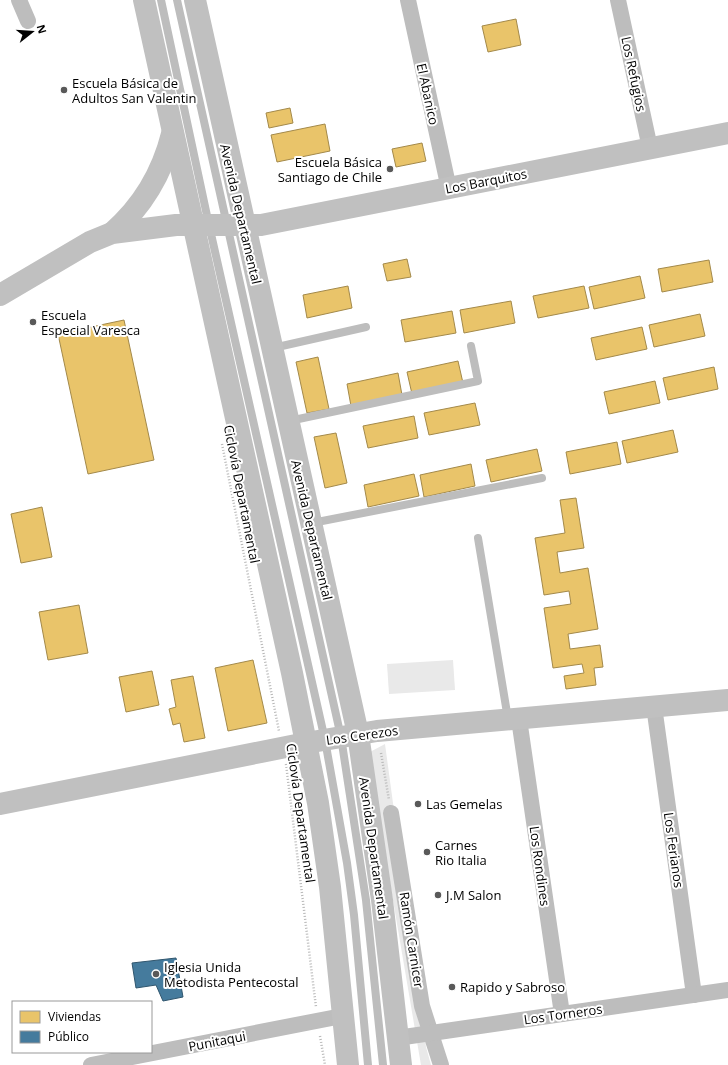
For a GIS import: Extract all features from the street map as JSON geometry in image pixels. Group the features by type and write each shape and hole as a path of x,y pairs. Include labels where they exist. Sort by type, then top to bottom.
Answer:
{"main road":[{"name":"Avenida Departamental","path":"144,0 173,133 218,225 271,349 311,523 341,737 382,900 401,1065"},
{"name":"Avenida Departamental","path":"195,0 218,225 264,545 341,737 318,803 330,887 348,1065"},
{"path":"0,295 90,242 112,233 131,215 151,188 165,158 173,133"},
{"name":"Los Barquitos","path":"112,233 158,226 261,225 728,133"},
{"name":"Los Cerezos","path":"0,804 341,737 514,719 728,700"}],"street":[{"path":"19,0 28,21"},
{"name":"El Abanico","path":"408,0 449,189"},
{"name":"Los Refugios","path":"618,0 650,148"},
{"name":"Los Ferianos","path":"654,706 694,995"},
{"name":"Los Rondines","path":"514,719 562,1014"},
{"name":"Ramón Carnicer","path":"391,813 422,1006 440,1065"},
{"name":"Los Torneros","path":"397,1038 728,990"},
{"name":"Punitaqui","path":"91,1065 342,1016"}],"lane":[{"path":"161,0 218,225 341,737 366,900 383,1065"},
{"path":"176,0 259,449 341,737 347,864 354,915 368,1065"},
{"path":"271,349 366,327"},
{"path":"288,422 478,380 471,346"},
{"path":"259,449 258,481 265,524 264,545"},
{"path":"311,523 542,478"},
{"path":"478,538 514,719"}],"path":[{"name":"Ciclovía Departamental","path":"221,444 290,785 318,1021 325,1065"},
{"path":"341,737 391,813"}],"shaded area":[{"path":"453,660 455,690 389,694 387,664"},
{"path":"385,744 426,1047 431,1065 421,1065 368,753"}],"building: Viviendas":[{"path":"516,19 521,45 488,52 482,26"},
{"path":"290,108 293,123 269,128 266,113"},
{"path":"325,124 330,151 277,162 271,135"},
{"path":"422,143 426,161 396,167 392,149"},
{"path":"407,259 411,277 387,281 383,264"},
{"path":"709,260 713,282 662,292 658,269"},
{"path":"640,276 645,298 594,309 589,287"},
{"path":"348,286 352,308 307,318 303,295"},
{"path":"584,286 589,308 538,318 533,296"},
{"path":"511,301 515,323 464,333 460,310"},
{"path":"452,311 456,333 405,342 401,320"},
{"path":"700,314 705,336 654,347 649,325"},
{"path":"124,320 154,460 88,474 58,334"},
{"path":"642,327 647,349 596,360 591,338"},
{"path":"318,357 329,409 307,413 296,362"},
{"path":"458,361 463,383 412,394 407,372"},
{"path":"714,367 718,389 668,400 663,378"},
{"path":"398,373 402,395 351,406 347,384"},
{"path":"655,381 660,403 609,414 604,392"},
{"path":"475,403 480,425 429,435 424,413"},
{"path":"414,416 418,438 368,448 363,426"},
{"path":"673,430 678,452 627,463 622,441"},
{"path":"336,433 347,483 325,488 314,437"},
{"path":"617,442 621,464 570,474 566,452"},
{"path":"537,449 542,471 491,482 486,460"},
{"path":"471,464 475,486 424,497 420,475"},
{"path":"414,474 419,496 368,507 364,485"},
{"path":"576,498 584,548 557,552 560,573 588,568 598,629 568,634 570,649 600,645 603,667 594,668 596,685 566,689 564,676 584,673 582,664 553,668 544,608 571,604 569,591 544,595 535,538 565,533 560,500"},
{"path":"42,507 52,557 21,563 11,514"},
{"path":"79,605 88,653 48,660 39,612"},
{"path":"253,660 267,723 228,731 215,668"},
{"path":"152,671 159,705 126,712 119,677"},
{"path":"193,676 205,738 184,742 180,723 173,725 169,709 176,707 171,680"}],"building: Público":[{"name":"Iglesia Unida Metodista Pentecostal","path":"176,958 183,997 163,1001 156,985 136,988 132,963"}],"place":[{"name":"Escuela Básica de Adultos San Valentin","path":"64,90"},
{"name":"Escuela Básica Santiago de Chile","path":"390,169"},
{"name":"Escuela Especial Varesca","path":"33,322"},
{"name":"Las Gemelas","path":"418,804"},
{"name":"Carnes Rio Italia","path":"427,852"},
{"name":"J.M Salon","path":"438,895"},
{"name":"Iglesia Unida Metodista Pentecostal","path":"156,974"},
{"name":"Rapido y Sabroso","path":"452,987"}]}
